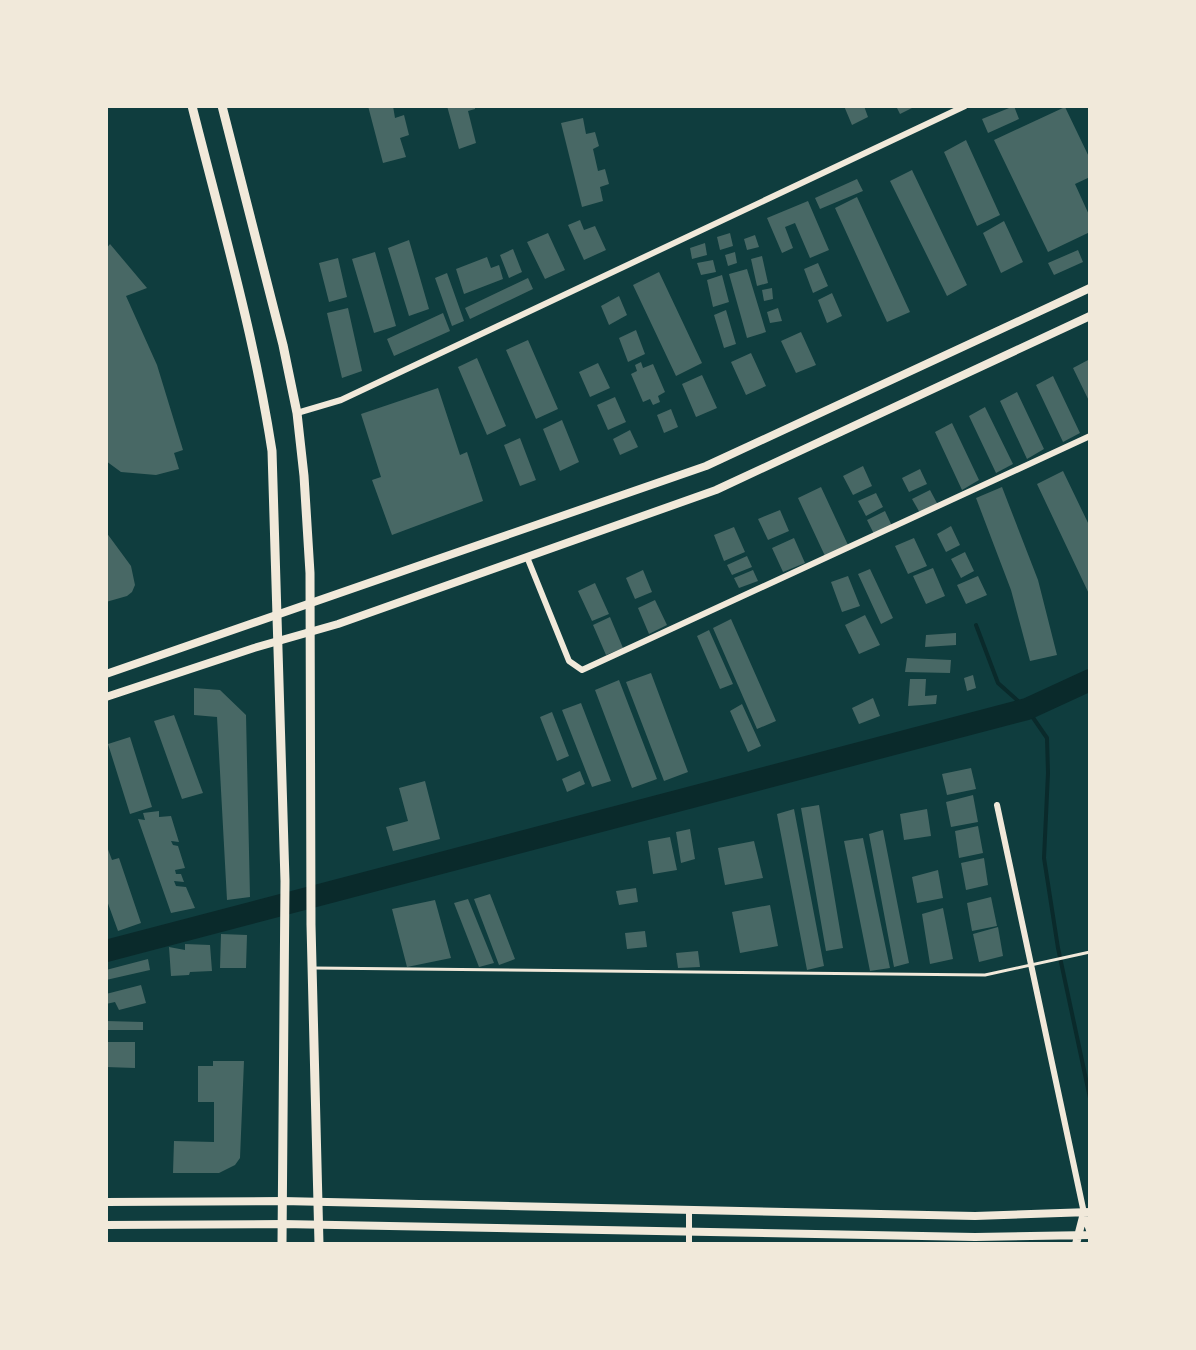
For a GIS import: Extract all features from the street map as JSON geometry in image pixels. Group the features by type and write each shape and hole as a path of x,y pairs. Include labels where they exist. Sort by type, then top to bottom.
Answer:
{"main road":[{"path":"192,106 262,386 272,451 285,881 282,1244"},
{"path":"222,106 283,345 297,413 310,573 311,926 319,1244"}],"street":[{"path":"297,413 341,400 965,106"},
{"path":"106,674 706,466 1089,288"},
{"path":"106,697 310,632 716,490 1089,316"},
{"path":"527,557 569,661 582,670 1089,436"},
{"path":"997,805 1030,966 1087,1212 1089,1230"},
{"path":"106,1202 282,1201 975,1216 1087,1212"},
{"path":"689,1210 689,1244"},
{"path":"1076,1240 1087,1212"},
{"path":"106,1225 282,1224 1076,1240 1089,1235"}],"lane":[{"path":"313,968 984,975 1089,952"}],"building":[{"path":"368,106 393,106 395,118 404,115 409,135 400,138 406,157 383,163"},
{"path":"447,106 475,106 475,109 468,111 476,143 459,149"},
{"path":"844,106 864,106 868,117 852,125"},
{"path":"896,106 916,106 900,114"},
{"path":"1014,106 1019,119 988,133 982,119"},
{"path":"1065,107 1090,159 1090,177 1075,184 1090,217 1090,232 1048,252 994,140"},
{"path":"583,118 586,134 595,132 599,146 593,149 598,171 605,169 609,184 600,187 603,201 582,207 561,123"},
{"path":"966,140 1000,215 977,226 944,152"},
{"path":"912,170 967,285 947,296 890,181"},
{"path":"857,179 863,191 820,209 815,198"},
{"path":"857,197 910,312 887,322 835,208"},
{"path":"808,201 829,250 810,258 795,223 785,227 793,248 782,253 767,218"},
{"path":"580,220 584,230 595,226 606,250 584,260 568,225"},
{"path":"1004,221 1023,262 1001,273 983,233"},
{"path":"548,233 565,270 545,279 527,242"},
{"path":"730,233 733,246 720,250 717,237"},
{"path":"755,235 759,247 747,250 744,239"},
{"path":"409,240 429,309 409,316 388,248"},
{"path":"705,243 707,255 692,259 690,248"},
{"path":"110,244 147,288 126,296 157,365 183,450 174,453 179,469 156,475 121,472 106,461 106,249"},
{"path":"513,249 522,272 509,278 500,255"},
{"path":"1078,250 1083,262 1054,275 1048,263"},
{"path":"375,252 396,326 374,333 352,259"},
{"path":"735,252 737,263 728,266 725,255"},
{"path":"762,256 768,283 757,286 751,259"},
{"path":"487,257 491,268 499,265 503,279 464,294 456,269"},
{"path":"338,258 347,297 329,302 319,263"},
{"path":"713,260 716,272 701,275 697,263"},
{"path":"818,263 828,286 813,293 804,269"},
{"path":"747,269 766,332 747,338 729,274"},
{"path":"659,272 702,363 676,376 633,285"},
{"path":"447,273 464,321 452,326 435,278"},
{"path":"722,275 729,302 713,307 707,280"},
{"path":"528,278 533,289 470,319 465,308"},
{"path":"772,288 773,299 764,301 762,290"},
{"path":"832,293 842,316 827,323 818,300"},
{"path":"619,296 627,315 609,325 601,306"},
{"path":"348,308 362,371 342,378 327,313"},
{"path":"778,308 782,321 770,323 767,312"},
{"path":"726,310 736,344 724,348 714,315"},
{"path":"443,313 450,331 394,356 387,339"},
{"path":"636,330 645,354 628,362 619,338"},
{"path":"801,332 816,365 796,373 781,341"},
{"path":"528,340 558,409 536,419 506,350"},
{"path":"751,353 766,386 746,395 731,362"},
{"path":"477,358 506,426 487,435 458,367"},
{"path":"1090,359 1090,403 1073,368"},
{"path":"641,362 643,368 653,364 665,392 658,396 660,402 653,405 650,399 643,402 631,374 637,371 635,365"},
{"path":"598,363 610,388 590,397 579,372"},
{"path":"702,375 717,408 696,417 682,384"},
{"path":"1053,376 1080,433 1063,442 1036,385"},
{"path":"438,388 460,455 467,452 483,501 392,535 372,480 381,477 361,414"},
{"path":"1017,392 1044,449 1027,459 1000,401"},
{"path":"615,397 626,422 608,430 597,405"},
{"path":"985,407 1013,464 996,473 969,416"},
{"path":"671,409 678,427 664,433 657,415"},
{"path":"562,420 579,462 560,471 543,429"},
{"path":"952,423 979,480 962,490 935,432"},
{"path":"630,430 638,447 620,455 613,439"},
{"path":"520,438 536,480 520,486 504,445"},
{"path":"863,466 872,486 853,495 843,476"},
{"path":"920,469 927,484 909,492 902,478"},
{"path":"1063,471 1090,527 1090,596 1037,484"},
{"path":"821,487 848,545 825,556 798,498"},
{"path":"1002,487 1038,580 1057,655 1030,661 1011,590 976,498"},
{"path":"930,490 938,505 920,513 912,499"},
{"path":"876,493 883,507 866,516 858,501"},
{"path":"780,510 789,531 768,540 758,519"},
{"path":"885,511 892,526 874,534 867,520"},
{"path":"951,526 960,545 946,552 937,534"},
{"path":"734,527 745,552 724,561 714,535"},
{"path":"106,532 131,566 135,585 127,596 106,602"},
{"path":"794,538 805,563 783,572 772,548"},
{"path":"914,538 927,566 908,574 895,546"},
{"path":"965,552 974,571 961,578 951,559"},
{"path":"747,556 752,567 732,575 727,565"},
{"path":"933,568 945,596 926,604 913,576"},
{"path":"870,569 893,618 881,624 858,574"},
{"path":"643,570 652,592 635,599 626,578"},
{"path":"753,570 758,581 739,588 734,578"},
{"path":"848,576 860,606 842,612 831,582"},
{"path":"978,576 987,595 966,604 957,585"},
{"path":"595,583 609,614 592,621 578,591"},
{"path":"655,600 667,625 649,634 638,608"},
{"path":"865,615 880,645 859,654 845,625"},
{"path":"610,617 623,648 606,655 593,625"},
{"path":"731,619 776,721 757,729 713,628"},
{"path":"709,630 733,684 720,689 697,636"},
{"path":"956,633 956,645 925,647 926,635"},
{"path":"907,658 951,660 950,673 905,672"},
{"path":"651,673 688,772 664,781 626,682"},
{"path":"973,675 976,688 967,691 964,678"},
{"path":"910,679 926,679 925,696 937,695 936,704 908,706"},
{"path":"619,680 657,779 632,788 595,690"},
{"path":"194,688 220,690 246,715 250,897 227,900 217,717 194,715"},
{"path":"873,698 880,716 859,724 852,708"},
{"path":"581,703 611,781 592,787 562,710"},
{"path":"742,704 761,746 748,752 730,711"},
{"path":"552,712 569,756 557,761 540,717"},
{"path":"174,715 203,793 182,799 154,721"},
{"path":"130,737 152,807 130,814 108,744"},
{"path":"971,768 976,789 947,795 942,774"},
{"path":"580,771 585,784 567,792 562,779"},
{"path":"425,781 440,839 393,851 386,827 408,821 399,788"},
{"path":"973,795 978,822 951,827 946,802"},
{"path":"819,805 843,948 826,951 801,808"},
{"path":"794,809 824,966 807,970 777,814"},
{"path":"927,809 931,836 904,840 900,814"},
{"path":"159,811 159,817 171,816 179,842 171,841 173,845 178,846 185,868 175,870 176,874 181,874 184,882 174,881 176,886 186,887 195,908 171,913 138,819 145,820 143,813"},
{"path":"978,826 983,853 959,858 955,831"},
{"path":"690,829 695,859 681,863 676,832"},
{"path":"883,830 909,963 894,967 869,834"},
{"path":"670,837 677,870 653,874 648,841"},
{"path":"863,838 890,968 870,971 844,841"},
{"path":"754,841 763,878 725,885 718,848"},
{"path":"106,844 112,860 119,858 141,923 118,931 106,898"},
{"path":"984,858 988,885 966,890 961,863"},
{"path":"938,870 943,898 917,903 912,877"},
{"path":"636,888 638,902 619,905 616,891"},
{"path":"490,894 515,959 499,965 474,899"},
{"path":"991,897 997,926 972,931 967,903"},
{"path":"468,899 494,963 479,967 454,903"},
{"path":"435,900 451,958 407,967 392,909"},
{"path":"770,905 778,946 740,953 732,912"},
{"path":"943,908 953,959 930,964 922,914"},
{"path":"998,927 1003,956 979,962 973,934"},
{"path":"645,931 647,947 627,949 625,933"},
{"path":"221,934 247,935 246,968 220,968"},
{"path":"185,944 210,945 212,971 171,976 169,947 185,950"},
{"path":"698,951 700,967 678,968 676,953"},
{"path":"148,959 150,970 106,980 106,970"},
{"path":"141,985 146,1003 119,1010 115,1002 106,1004 106,994"},
{"path":"106,1021 143,1022 143,1030 106,1030"},
{"path":"106,1042 135,1042 135,1068 106,1067"},
{"path":"213,1061 244,1061 240,1158 235,1165 219,1173 173,1173 174,1141 214,1142 214,1102 198,1102 198,1066 213,1066"}],"waterway":[{"path":"976,625 998,683 1027,709 1047,738 1048,773 1044,858 1058,948 1090,1098"},
{"path":"106,951 1027,709 1090,680"}]}
